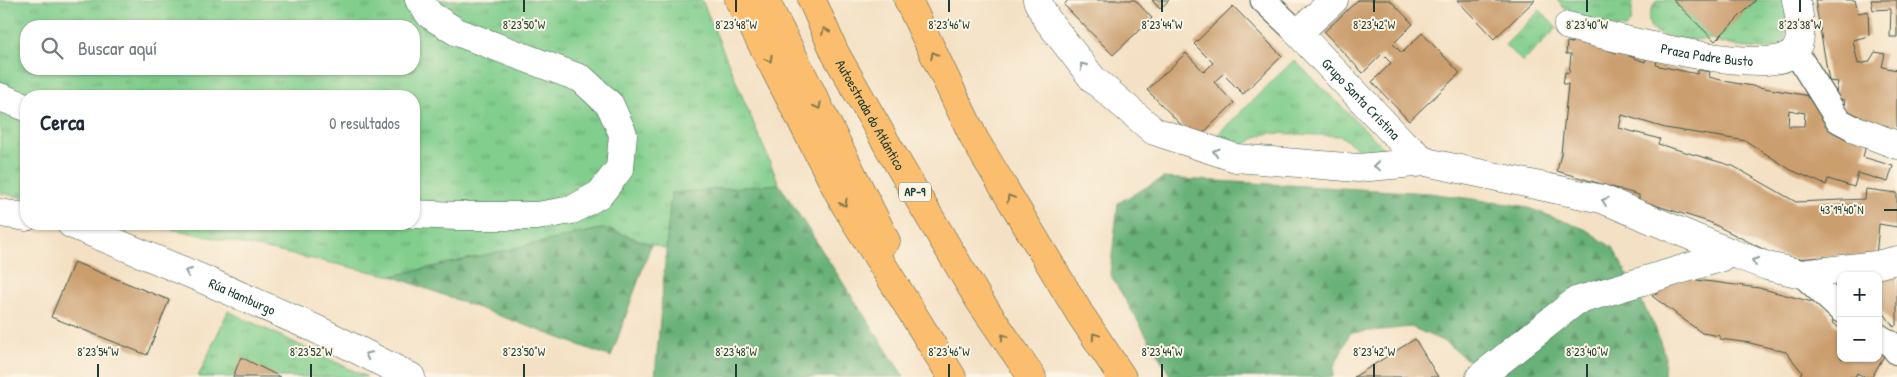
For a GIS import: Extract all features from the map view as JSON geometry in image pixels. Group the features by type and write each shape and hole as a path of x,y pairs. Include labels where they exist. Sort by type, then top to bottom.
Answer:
{"highway":[{"path":"739,0 844,203 952,376"},
{"path":"765,0 952,376"},
{"name":"Autoestrada do Atlántico","path":"812,0 835,53 900,167 979,300 1032,377"},
{"path":"908,0 975,140 1080,314 1122,377"}],"street":[{"path":"418,0 430,15 457,32 582,78 610,105 622,134 620,168 600,194 572,210 537,216 420,214"},
{"path":"1037,0 1046,18 1093,78 1154,131 1236,158 1358,168 1426,162 1602,199 1729,252 1768,266 1802,274 1876,265 1897,260"},
{"name":"Grupo Santa Cristina","path":"1264,0 1403,143 1426,162"},
{"path":"1298,33 1334,0"},
{"path":"1796,0 1800,19 1800,37 1795,51 1838,120 1857,130 1897,145"},
{"name":"Praza Padre Busto","path":"1568,26 1665,48 1740,61 1783,60 1795,51"},
{"path":"0,97 20,105"},
{"path":"0,213 20,216"},
{"name":"Rúa Hamburgo","path":"85,230 316,329 411,377"},
{"path":"1480,377 1576,301 1723,257 1729,252"},
{"path":"1802,274 1837,306"},
{"path":"1882,338 1891,344 1897,352"}],"green space":[{"path":"0,0 702,0 779,184 671,193 666,249 605,228 392,276 176,230 420,230 420,90 20,90 20,197 0,193"},
{"path":"1557,0 1633,0 1631,21 1626,28 1576,22"},
{"path":"1657,0 1673,0 1713,39 1676,39 1655,32 1650,25 1650,14"},
{"path":"1756,0 1785,0 1786,33 1784,40 1779,45 1762,49 1715,41"},
{"path":"1540,10 1557,28 1523,62 1505,45"},
{"path":"1294,60 1392,156 1374,160 1341,136 1270,133 1256,137 1241,148 1214,138"},
{"path":"1163,178 1429,193 1523,206 1585,229 1613,248 1655,327 1665,356 1664,377 1489,377 1445,342 1411,327 1350,333 1334,367 1333,377 1171,377 1110,274 1118,203"},
{"path":"779,184 904,377 655,377 671,193"},
{"path":"605,228 651,245 611,357 392,276"},
{"path":"228,311 367,377 198,377"}],"building":[{"path":"1068,0 1135,0 1152,18 1113,55 1064,5"},
{"path":"1152,0 1169,0 1160,9"},
{"path":"1358,0 1390,0 1413,24 1393,44 1402,53 1422,33 1460,73 1409,121 1372,82 1391,63 1382,54 1363,73 1324,32"},
{"path":"1457,0 1535,0 1494,39"},
{"path":"1673,0 1756,0 1715,41"},
{"path":"1815,0 1855,0 1858,13 1868,11 1869,36 1853,40 1858,64 1869,62 1875,52 1885,54 1882,67 1897,70 1897,131 1888,129 1888,126 1842,117 1845,100 1835,99 1838,82 1829,81"},
{"path":"1871,0 1897,0 1897,37 1890,37 1891,9 1873,10"},
{"path":"1233,6 1282,56 1243,94 1223,74 1214,82 1234,103 1196,140 1147,90 1186,53 1204,72 1213,63 1194,44"},
{"path":"1573,39 1617,53 1619,49 1630,52 1629,56 1645,62 1646,57 1657,61 1656,65 1659,66 1697,74 1698,70 1710,72 1709,77 1729,82 1816,97 1867,141 1863,157 1893,166 1888,182 1858,173 1854,187 1828,179 1826,185 1791,170 1746,141 1665,128 1622,115 1619,128 1660,139 1658,144 1733,166 1796,202 1865,199 1866,189 1897,193 1897,227 1879,224 1876,257 1839,256 1793,259 1771,253 1709,222 1639,200 1639,195 1557,171 1561,154 1568,84 1563,84 1565,72 1569,73 1571,54 1566,54 1567,42 1572,43","holes":["1789,110 1805,113 1804,126 1788,126"]},
{"path":"74,262 169,300 147,355 51,317"},
{"path":"1897,270 1897,324 1894,327 1882,311 1882,274"},
{"path":"1689,279 1759,288 1816,303 1825,308 1833,321 1832,323 1837,326 1837,362 1880,362 1872,377 1864,377 1857,373 1855,377 1799,377 1802,372 1786,352 1750,343 1720,339 1720,336 1702,333 1652,296 1672,282"},
{"path":"1415,339 1438,377 1354,377"},
{"path":"241,357 280,377 233,377"}]}
